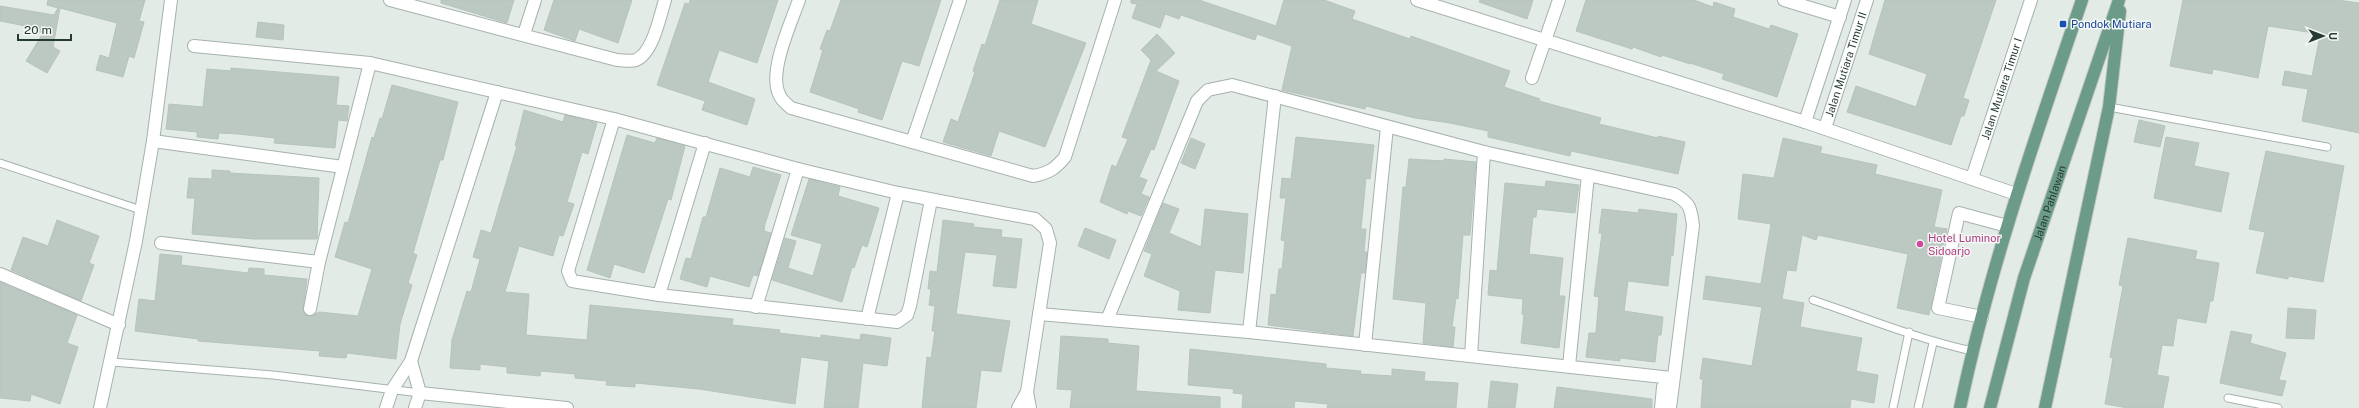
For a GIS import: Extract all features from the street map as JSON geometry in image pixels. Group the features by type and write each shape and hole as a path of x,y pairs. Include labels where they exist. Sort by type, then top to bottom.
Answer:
{"main road":[{"path":"1960,408 1972,351 2016,194 2082,0"},
{"path":"2045,408 2109,107 2120,0"},
{"name":"Jalan Pahlawan","path":"1990,408 2024,278 2120,0"}],"street":[{"path":"100,408 112,362 141,210 153,141 171,0"},
{"path":"390,0 415,3 617,60 635,60 646,53 651,43 665,0"},
{"path":"524,34 535,0"},
{"path":"799,0 777,68 776,83 780,97 791,108 1033,176 1047,174 1056,169 1066,157 1115,0"},
{"path":"912,142 960,0"},
{"path":"1417,0 1825,128 2016,194"},
{"path":"1532,78 1558,0"},
{"path":"1784,0 1840,17"},
{"name":"Jalan Mutiara Timur II","path":"1805,122 1845,0"},
{"name":"Jalan Mutiara Timur II","path":"1825,128 1867,0"},
{"name":"Jalan Mutiara Timur I","path":"1972,178 2032,0"},
{"path":"194,46 370,63 614,119 798,169 898,193 1035,219 1046,229 1050,244 1027,392 1030,408"},
{"path":"310,309 319,262 370,63"},
{"path":"1108,320 1197,101 1208,90 1232,85 1484,152 1674,194 1684,200 1691,210 1693,226 1668,377 1661,408"},
{"path":"386,408 392,390 411,361 497,92"},
{"path":"1249,332 1275,96"},
{"path":"614,119 570,265 569,276 572,281 659,295 896,322 907,315 931,200"},
{"path":"1365,345 1387,127"},
{"path":"153,141 343,167"},
{"path":"659,295 705,144"},
{"path":"1471,356 1484,152"},
{"path":"756,307 798,169"},
{"path":"1569,366 1588,175"},
{"path":"867,319 898,193"},
{"path":"1982,317 1938,308 1959,213 2007,226"},
{"path":"161,243 319,262"},
{"path":"0,274 119,325"},
{"path":"1039,314 1249,332 1668,377"},
{"path":"411,361 420,393 415,408"},
{"path":"1668,377 1670,408"},
{"path":"1018,408 1027,392"},
{"path":"420,393 567,408"}],"lane":[{"path":"2109,107 2327,147"},
{"path":"0,163 141,210"},
{"path":"1813,300 1909,332 1933,343 1972,351"},
{"path":"1893,408 1909,332"},
{"path":"1918,408 1933,343"},
{"path":"112,362 273,375 420,393"},
{"path":"2228,398 2278,408"}],"building":[{"path":"48,0 145,0 139,21 144,22 134,58 129,56 123,77 96,70 100,55 109,58 117,23 60,8 53,47 60,51 47,73 26,61 43,33 36,31 36,28 0,21 0,6 54,15 58,8 47,5"},
{"path":"441,0 514,0 507,23 441,3"},
{"path":"554,0 632,0 618,43 579,29 575,41 544,30"},
{"path":"690,0 778,0 757,63 719,50 708,82 755,99 747,125 702,110 705,101 657,85 685,3 689,4"},
{"path":"841,0 941,0 919,66 902,61 882,120 858,112 859,109 810,92 823,50 820,49 827,30 830,31"},
{"path":"1000,0 1038,0 1031,24 1086,43 1045,147 999,131 991,156 943,142 951,119 958,122 975,72 973,71 982,44 985,45"},
{"path":"1131,0 1199,0 1276,26 1284,0 1324,0 1355,11 1352,19 1410,39 1411,36 1510,71 1504,87 1540,99 1539,101 1601,118 1599,124 1658,138 1658,136 1685,142 1678,174 1571,151 1570,156 1488,137 1488,131 1450,123 1415,118 1366,106 1365,109 1282,90 1292,46 1257,34 1255,40 1181,15 1179,19 1165,14 1160,28 1132,18 1137,4 1131,3"},
{"path":"1480,0 1533,0 1527,19 1479,2"},
{"path":"1586,0 1694,0 1713,7 1714,2 1735,9 1733,17 1769,29 1771,25 1798,34 1777,97 1722,79 1724,74 1662,55 1661,57 1633,47 1632,49 1576,31"},
{"path":"1885,0 1996,0 1963,98 1969,100 1964,116 1961,116 1951,145 1847,112 1856,86 1916,107 1927,74 1869,54"},
{"path":"2183,0 2338,0 2359,3 2359,133 2302,121 2308,89 2282,85 2285,71 2312,76 2320,36 2314,33 2268,26 2258,78 2213,69 2212,74 2170,66"},
{"path":"258,22 284,25 283,40 256,37"},
{"path":"1157,34 1175,53 1156,71 1179,81 1154,150 1151,149 1139,177 1147,180 1141,194 1149,197 1141,216 1128,211 1127,214 1100,202 1112,165 1116,167 1128,139 1122,137 1151,60 1141,50"},
{"path":"231,68 339,77 336,105 349,106 347,121 338,120 335,148 274,143 275,138 238,134 219,133 218,139 197,137 197,132 166,129 169,104 203,107 207,69 231,71"},
{"path":"392,85 458,102 443,160 440,160 413,253 417,255 408,283 412,285 400,324 396,359 347,353 346,358 319,356 320,351 198,341 198,339 135,331 139,299 155,301 160,254 182,256 181,265 248,273 249,268 264,269 264,275 307,279 303,308 305,315 312,316 319,312 358,316 372,269 335,257 345,222 348,223 372,137 374,138 380,118 382,119"},
{"path":"524,110 563,122 565,115 597,123 588,154 582,152 567,202 574,204 563,236 559,235 553,256 519,246 505,292 529,294 526,335 587,340 590,305 733,319 732,325 780,330 779,333 821,338 821,335 860,340 861,334 891,338 887,366 863,363 858,408 824,408 829,361 801,357 795,404 699,389 635,383 635,387 606,385 607,381 575,378 575,374 541,371 540,376 507,373 507,367 480,364 480,370 450,368 452,340 467,291 471,292 480,259 473,257 481,230 491,233 517,146 515,146"},
{"path":"2139,120 2165,126 2160,147 2134,142"},
{"path":"627,135 655,143 657,138 685,146 671,200 668,199 644,273 614,264 610,278 587,270"},
{"path":"1296,137 1374,145 1370,179 1366,178 1361,229 1366,229 1364,252 1367,252 1365,273 1361,273 1353,336 1268,325 1271,294 1276,295 1279,269 1282,269 1285,241 1281,240 1286,198 1280,198 1282,178 1291,179"},
{"path":"2166,137 2199,143 2194,166 2229,173 2221,212 2154,198"},
{"path":"1191,138 1205,144 1195,169 1181,163"},
{"path":"1783,138 1822,147 1820,153 1877,165 1875,174 1942,190 1934,227 1947,229 1929,315 1897,308 1908,254 1818,235 1816,240 1802,235 1796,271 1787,270 1782,299 1804,303 1800,327 1862,338 1856,371 1878,375 1874,403 1851,399 1850,408 1701,408 1703,379 1700,379 1703,358 1752,366 1762,307 1703,299 1706,276 1761,284 1771,224 1738,219 1743,174 1774,178"},
{"path":"2266,151 2344,166 2323,282 2288,276 2288,279 2256,273 2265,232 2249,229"},
{"path":"1409,159 1444,161 1444,159 1476,162 1470,235 1463,235 1458,299 1456,298 1452,327 1455,327 1453,347 1423,343 1426,303 1393,299 1403,187 1406,187"},
{"path":"753,167 781,175 765,224 764,231 771,233 758,276 753,275 749,287 710,276 707,287 680,279 686,258 691,259 703,217 706,217 720,168 750,177"},
{"path":"212,170 230,171 230,173 319,178 317,239 254,239 192,234 195,198 187,198 189,178 212,179"},
{"path":"809,179 840,187 838,196 879,208 867,247 862,245 854,268 852,267 842,302 772,280 785,238 796,241 788,268 813,276 822,244 791,235"},
{"path":"1546,181 1579,185 1575,213 1537,209 1536,217 1533,217 1529,254 1563,258 1559,296 1565,296 1559,348 1521,343 1524,315 1522,314 1523,299 1488,295 1490,270 1497,271 1505,183 1545,187"},
{"path":"1163,203 1179,209 1169,233 1201,247 1205,209 1248,214 1243,273 1215,270 1210,313 1178,310 1180,291 1144,276 1152,254 1144,251"},
{"path":"1602,209 1638,213 1639,209 1677,214 1673,256 1671,255 1668,286 1628,281 1624,311 1663,317 1661,335 1658,335 1655,362 1620,358 1620,361 1586,357 1589,333 1596,333 1599,297 1594,296 1602,233 1599,233"},
{"path":"57,220 99,236 89,263 94,265 81,301 11,270 23,237 48,246"},
{"path":"943,220 974,224 973,227 1002,230 1001,237 1022,239 1016,288 993,286 997,255 965,252 956,314 1010,321 1001,372 981,370 976,408 922,408 927,357 931,358 935,331 932,331 935,306 929,305 931,289 928,289 930,271 937,272"},
{"path":"1085,228 1116,240 1109,259 1078,246"},
{"path":"2128,238 2197,251 2195,259 2219,263 2213,301 2210,301 2206,323 2177,318 2173,346 2162,345 2157,375 2169,377 2163,408 2128,408 2105,404 2113,358 2110,357 2123,286 2119,285"},
{"path":"0,282 77,315 67,343 78,347 60,404 31,394 30,401 0,398"},
{"path":"2288,308 2316,310 2314,339 2286,338"},
{"path":"2231,331 2252,335 2250,343 2286,353 2279,380 2286,381 2282,396 2220,383"},
{"path":"1061,336 1108,339 1108,343 1139,346 1136,391 1220,397 1220,408 1070,408 1072,390 1057,389"},
{"path":"1190,349 1326,364 1326,368 1361,371 1360,374 1392,376 1392,369 1425,372 1424,381 1458,383 1456,408 1327,408 1328,404 1295,401 1294,408 1242,408 1243,394 1233,393 1234,389 1188,385"},
{"path":"1491,381 1518,384 1515,408 1488,408"},
{"path":"1557,387 1652,399 1652,408 1554,408"}],"place":[{"name":"Pondok Mutiara","path":"2063,24"},
{"name":"Hotel Luminor Sidoarjo","path":"1920,244"}]}
